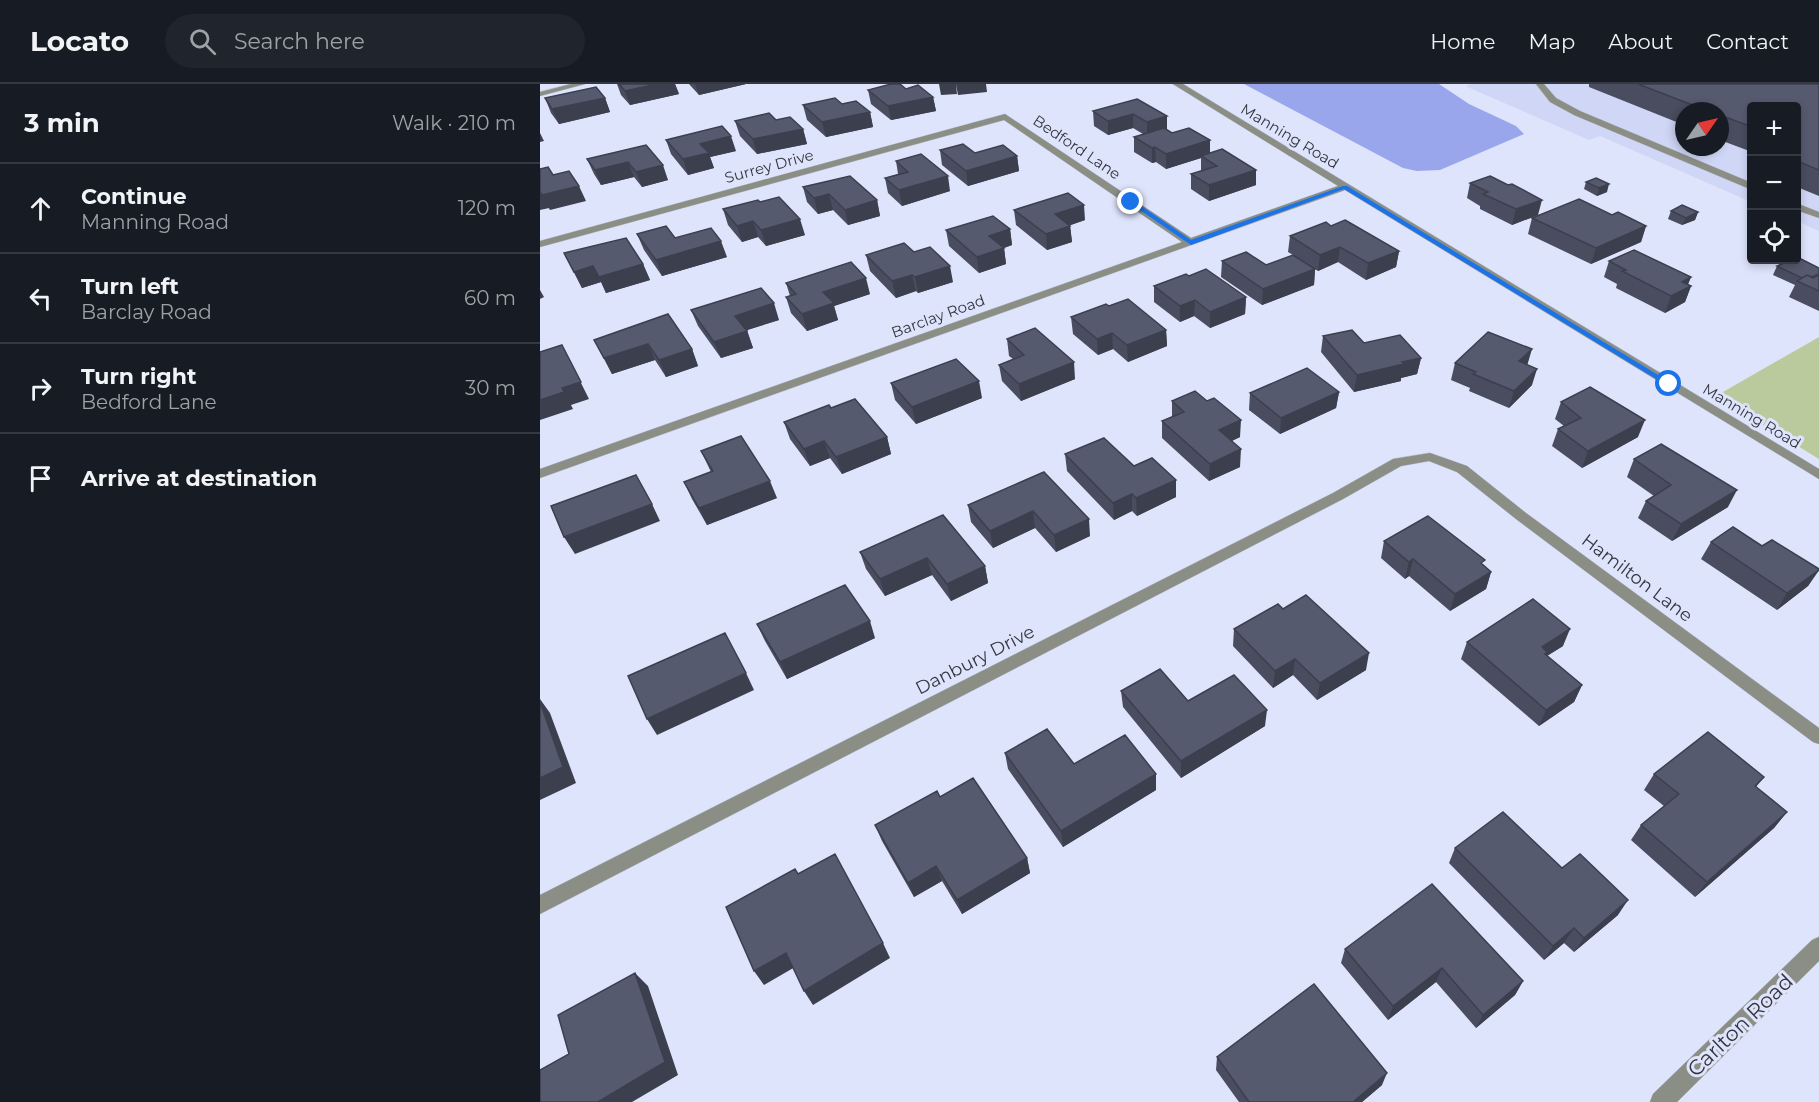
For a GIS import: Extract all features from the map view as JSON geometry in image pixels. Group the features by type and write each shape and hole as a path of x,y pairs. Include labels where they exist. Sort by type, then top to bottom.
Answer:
{"street":[{"path":"540,94 580,84"},
{"name":"Manning Road","path":"1177,84 1819,475"},
{"path":"1540,84 1553,100 1577,113 1747,185"},
{"name":"Bedford Lane","path":"1005,117 1191,243"},
{"name":"Surrey Drive","path":"540,244 1005,117"},
{"name":"Barclay Road","path":"540,474 1345,187"},
{"path":"1801,208 1819,215"},
{"name":"Hamilton Lane","path":"1430,457 1462,469 1521,516 1819,737"},
{"name":"Danbury Drive","path":"540,905 1327,502 1398,462 1430,457"},
{"name":"Carlton Road","path":"1661,1102 1819,947"}],"shaded area":[{"path":"1471,84 1819,84 1819,231 1801,223 1801,102 1747,102 1747,200 1600,136 1589,140 1465,86"}],"green space":[{"path":"1819,337 1819,459 1716,396"}],"water":[{"path":"1244,84 1439,84 1469,104 1516,126 1524,134 1440,170 1417,171 1403,168"}],"building":[{"path":"619,84 657,84 625,91"},
{"path":"900,84 906,89 918,85 933,97 888,106 868,90"},
{"path":"1638,84 1819,84 1819,170 1801,163 1801,102 1747,102 1747,125 1729,118 1729,102 1685,102"},
{"path":"596,87 605,98 552,109 545,98"},
{"path":"835,98 842,104 856,101 870,112 822,122 803,105"},
{"path":"1137,99 1167,116 1147,122 1133,114 1108,121 1093,111"},
{"path":"769,113 776,120 790,117 803,129 753,139 735,121"},
{"path":"722,126 731,136 700,144 709,153 683,159 666,140"},
{"path":"1164,128 1172,133 1189,128 1210,140 1166,154 1134,137"},
{"path":"963,144 975,153 1003,145 1017,156 966,171 940,150"},
{"path":"646,145 663,165 636,172 628,162 595,170 587,159"},
{"path":"1222,149 1256,170 1209,185 1191,174 1217,166 1201,156"},
{"path":"921,154 948,176 899,190 885,178 908,172 896,161"},
{"path":"548,167 553,175 569,171 579,186 542,195 540,193 540,169"},
{"path":"850,176 877,200 845,210 829,194 814,198 803,187"},
{"path":"1490,176 1508,185 1512,184 1542,200 1516,209 1483,194 1488,192 1470,183"},
{"path":"1596,178 1609,184 1599,188 1586,182"},
{"path":"1068,193 1084,205 1055,214 1070,226 1046,234 1014,210"},
{"path":"779,197 800,219 761,230 753,221 737,226 723,209 758,200 760,202"},
{"path":"1579,199 1612,215 1618,212 1646,226 1596,248 1532,218"},
{"path":"1682,205 1698,212 1686,218 1671,211"},
{"path":"993,216 1010,229 989,236 1004,248 977,257 946,230"},
{"path":"1345,220 1399,251 1368,263 1340,247 1320,255 1290,236 1326,222 1331,226"},
{"path":"666,226 675,238 711,228 721,241 656,260 637,234"},
{"path":"626,238 643,264 599,277 593,266 574,272 564,253"},
{"path":"904,243 914,252 930,247 950,266 915,277 912,275 892,281 866,255"},
{"path":"1634,250 1691,277 1682,282 1691,286 1671,296 1622,271 1626,270 1609,261"},
{"path":"1246,252 1266,265 1293,255 1315,269 1263,289 1222,261"},
{"path":"1801,259 1819,268 1819,274 1802,278 1777,266 1801,264"},
{"path":"851,262 866,278 823,292 834,303 802,314 786,297 796,294 786,283"},
{"path":"1206,269 1246,297 1210,312 1195,300 1180,306 1154,286 1186,274 1189,276"},
{"path":"1807,275 1813,278 1819,275 1819,291 1797,281"},
{"path":"761,288 774,303 735,316 747,331 714,342 691,310"},
{"path":"1128,299 1166,330 1127,345 1112,333 1097,339 1071,317 1106,304 1109,306"},
{"path":"668,314 692,349 659,360 648,344 604,358 594,340"},
{"path":"1035,328 1074,362 1019,384 999,365 1024,355 1007,339"},
{"path":"1352,330 1364,343 1400,335 1421,358 1357,375 1323,336"},
{"path":"1488,332 1532,349 1519,361 1537,369 1514,391 1473,374 1476,372 1455,363"},
{"path":"562,345 581,382 562,388 564,392 540,400 540,352"},
{"path":"956,359 979,381 912,407 891,383"},
{"path":"1307,368 1339,392 1281,418 1250,393"},
{"path":"1590,387 1645,420 1588,451 1558,429 1581,418 1561,402"},
{"path":"1195,391 1207,401 1214,398 1241,420 1219,430 1241,449 1210,464 1162,421 1184,412 1172,401"},
{"path":"855,399 887,437 836,457 824,441 804,449 784,422 829,405 831,408"},
{"path":"741,436 770,481 699,508 684,482 713,471 701,451"},
{"path":"1104,438 1134,466 1152,458 1176,480 1136,498 1132,494 1113,503 1065,454"},
{"path":"1661,444 1737,490 1681,524 1646,501 1671,485 1634,459"},
{"path":"1044,472 1089,519 1054,535 1033,511 990,531 968,505"},
{"path":"636,475 652,504 564,537 551,506"},
{"path":"943,515 985,566 947,584 927,558 880,579 860,552"},
{"path":"1428,516 1485,560 1481,563 1491,572 1455,594 1413,559 1409,562 1384,541"},
{"path":"1733,527 1762,546 1772,540 1819,570 1787,593 1711,542"},
{"path":"845,585 870,621 780,662 757,624"},
{"path":"1306,595 1369,653 1320,683 1295,659 1275,671 1234,629 1278,604 1283,609"},
{"path":"1533,599 1570,629 1542,647 1547,652 1545,654 1582,685 1546,710 1467,642"},
{"path":"725,633 746,673 647,719 628,676"},
{"path":"1160,669 1188,701 1234,675 1267,710 1181,761 1121,691"},
{"path":"540,702 563,767 540,778"},
{"path":"1047,729 1074,764 1125,735 1156,774 1061,831 1005,753"},
{"path":"1708,732 1764,777 1755,786 1787,812 1707,882 1641,825 1679,794 1654,774"},
{"path":"973,778 1027,858 957,900 936,866 908,883 875,825 937,791 940,797"},
{"path":"1503,812 1562,868 1580,854 1628,900 1584,938 1574,928 1553,946 1455,848"},
{"path":"835,854 883,943 804,991 786,953 754,971 726,907 795,869 798,874"},
{"path":"1432,884 1523,981 1483,1015 1442,968 1393,1006 1345,949"},
{"path":"635,973 665,1062 598,1102 540,1102 540,1070 569,1054 558,1015"},
{"path":"1314,984 1387,1073 1353,1102 1249,1102 1217,1057"}],"route":[{"path":"1131,202 1191,243 1345,187 1669,384"}]}
